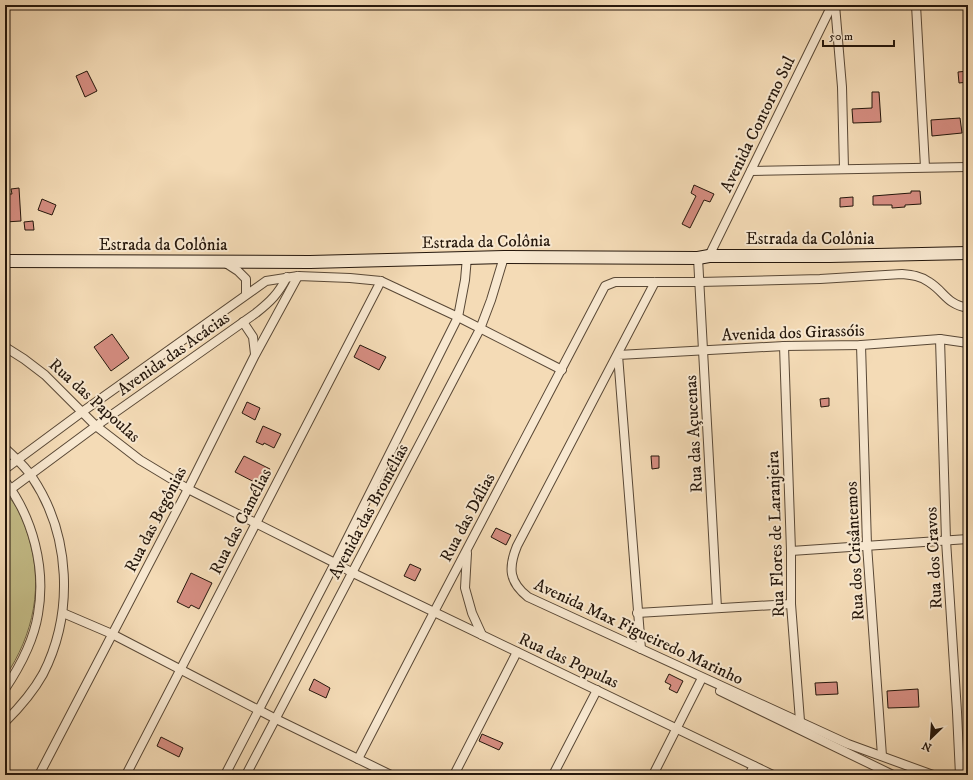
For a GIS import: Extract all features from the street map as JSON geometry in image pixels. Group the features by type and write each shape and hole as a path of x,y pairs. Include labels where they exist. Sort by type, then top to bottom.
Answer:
{"main road":[{"name":"Estrada da Colônia","path":"5,261 310,262 467,257 830,256 968,253"}],"street":[{"name":"Avenida Contorno Sul","path":"704,257 751,171 832,5"},
{"path":"835,5 842,87 844,169"},
{"path":"916,5 925,168"},
{"path":"751,171 968,167"},
{"name":"Avenida das Bromélias","path":"225,775 335,563 458,317 465,280 467,257"},
{"name":"Avenida das Bromélias","path":"246,775 480,329 491,300 504,257"},
{"name":"Rua das Açucenas","path":"704,257 699,282 717,608"},
{"path":"223,261 238,271 246,279 246,294"},
{"path":"655,282 820,279 902,274 914,275 930,282 950,301 968,308"},
{"path":"287,278 298,276 381,281 458,317 562,370"},
{"name":"Rua das Begônias","path":"39,775 188,489 255,355 298,276"},
{"name":"Avenida das Acácias","path":"5,469 246,294 266,281 287,278"},
{"name":"Avenida das Acácias","path":"11,489 96,426 270,302 279,292 287,278"},
{"name":"Rua das Camélias","path":"126,775 381,281"},
{"name":"Rua das Dálias","path":"358,759 603,289 605,286 615,282 655,282"},
{"name":"Avenida Max Figueiredo Marinho","path":"655,282 517,546 512,560 511,571 513,580 520,591 528,597 641,649 702,680 800,721 848,744 933,775"},
{"path":"243,322 254,337 255,355"},
{"name":"Avenida dos Girassóis","path":"618,355 784,346 861,345 940,339 968,344"},
{"name":"Rua dos Cravos","path":"940,339 946,540 960,775"},
{"name":"Rua dos Crisântemos","path":"861,345 867,545 882,756"},
{"name":"Rua Flores de Laranjeira","path":"784,346 792,604 800,721"},
{"name":"Rua das Papoulas","path":"5,347 24,358 45,375 96,426 140,460 188,489 352,573"},
{"path":"618,355 637,614 641,649"},
{"path":"5,448 31,475 45,501 58,535 64,570 65,588 56,640 43,674 34,689 5,722"},
{"path":"5,481 23,511 34,541 39,564 40,588 38,615 28,646 14,675 5,689"},
{"path":"791,551 968,539"},
{"path":"467,549 465,588 472,612 482,635"},
{"name":"Rua das Populas","path":"352,573 773,775"},
{"path":"637,614 792,604"},
{"path":"62,612 112,634 276,719 391,775"},
{"path":"454,775 517,652"},
{"path":"653,775 702,680 893,775"},
{"path":"553,775 597,690"},
{"path":"750,775 754,766"}],"shaded area":[{"path":"5,493 19,512 28,535 33,554 35,591 33,609 23,644 5,677"}],"building":[{"path":"87,71 97,91 85,97 76,76"},
{"path":"968,71 968,82 959,83 958,72"},
{"path":"872,92 879,92 881,122 853,123 852,109 872,108"},
{"path":"960,118 962,133 932,136 931,120"},
{"path":"694,185 714,194 710,202 704,200 690,228 682,224 696,196 691,193"},
{"path":"19,188 21,221 5,222 5,194 12,194 11,189"},
{"path":"911,191 920,191 921,204 892,208 892,205 873,205 873,196 911,193"},
{"path":"853,197 853,206 840,207 840,198"},
{"path":"42,199 56,205 52,215 38,210"},
{"path":"33,221 34,230 25,230 24,222"},
{"path":"112,334 129,358 111,371 94,347"},
{"path":"360,345 386,357 379,370 354,357"},
{"path":"829,398 829,406 821,407 820,399"},
{"path":"247,402 260,408 255,420 242,413"},
{"path":"263,426 281,434 274,448 264,443 263,445 256,442"},
{"path":"244,456 270,469 262,486 235,472"},
{"path":"651,456 659,456 659,468 652,469"},
{"path":"496,528 511,535 506,545 491,537"},
{"path":"410,564 421,569 415,581 404,576"},
{"path":"191,573 212,583 199,609 191,605 189,608 177,602"},
{"path":"669,674 683,681 677,693 669,689 671,685 665,682"},
{"path":"314,679 330,688 326,698 309,690"},
{"path":"837,682 838,694 816,695 815,683"},
{"path":"918,689 919,707 888,708 887,691"},
{"path":"482,734 503,743 499,750 479,741"},
{"path":"161,737 183,748 179,757 157,746"}]}
